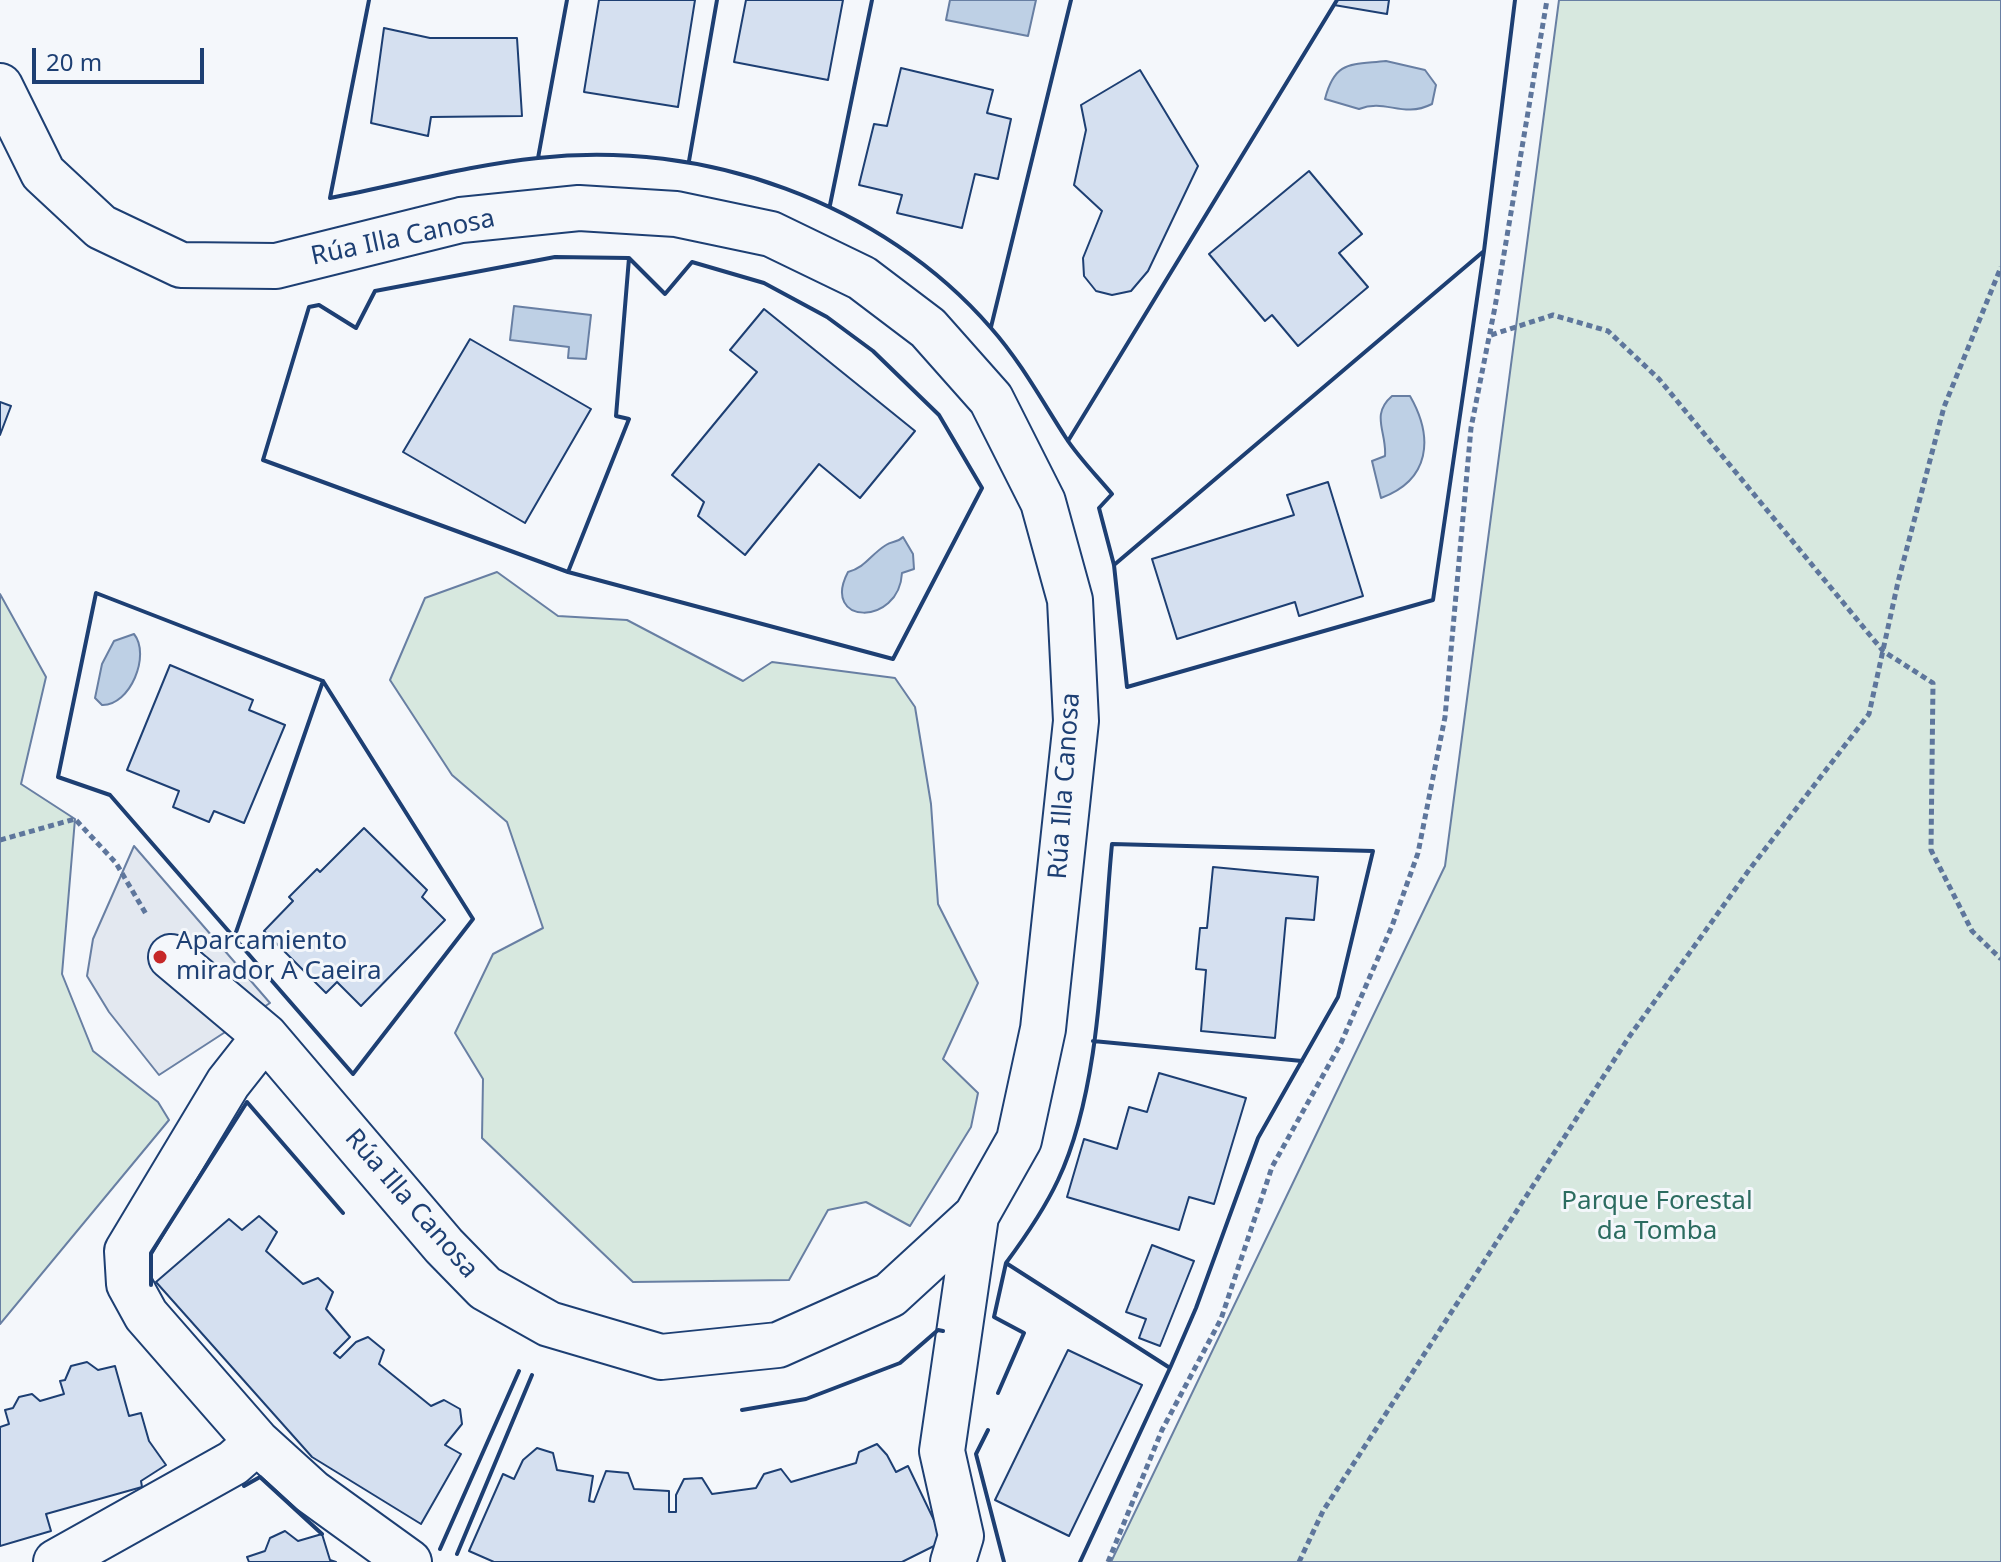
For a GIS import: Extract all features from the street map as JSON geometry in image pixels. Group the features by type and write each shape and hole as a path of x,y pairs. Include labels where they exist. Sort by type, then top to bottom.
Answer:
{"street":[{"name":"Rúa Illa Canosa","path":"0,86 43,173 101,227 181,265 276,266 461,220 579,208 676,214 771,234 862,278 928,328 991,399 1043,502 1070,600 1076,721 1043,1029 1019,1140 976,1216 890,1295 778,1345 661,1357 549,1324 485,1288 444,1246 265,1036 171,957"},
{"path":"265,1036 228,1083 127,1251 129,1284 146,1315 257,1442 312,1492 409,1562"},
{"path":"953,1562 961,1536 942,1451 976,1216"},
{"path":"56,1562 233,1463 257,1442"}],"path":[{"path":"1108,1562 1162,1430 1221,1319 1272,1167 1341,1043 1392,926 1418,853 1445,717 1471,428 1490,335 1547,0"},
{"path":"1299,1562 1323,1511 1629,1037 1749,870 1869,714 1944,407 2001,267"},
{"path":"1490,335 1553,315 1608,331 1659,379 1883,651 1933,683 1931,850 1972,931 2001,959"},
{"path":"0,840 75,819 116,863 171,957"}],"green space":[{"name":"Parque Forestal da Tomba","path":"1559,0 2001,0 2001,1562 1111,1562 1445,866"},
{"path":"497,572 558,616 627,620 743,681 772,662 895,678 915,707 931,804 938,904 978,983 943,1059 978,1093 971,1127 910,1226 866,1202 828,1210 789,1280 633,1282 482,1138 483,1079 455,1033 493,954 543,928 507,822 452,775 390,680 425,598"},
{"path":"0,594 46,677 21,784 75,819 62,974 93,1051 158,1102 169,1120 0,1324"}],"shaded area":[{"name":"Aparcamiento mirador A Caeira","path":"134,846 270,1003 159,1075 109,1012 87,976 93,939"}],"water":[{"path":"950,0 1036,0 1028,36 946,20"},
{"path":"1386,61 1425,70 1436,85 1432,104 1412,110 1378,106 1359,109 1325,99 1339,71 1354,64"},
{"path":"514,306 591,315 586,359 568,358 569,347 510,340"},
{"path":"1392,396 1410,396 1422,427 1423,456 1410,480 1381,498 1372,461 1385,456 1381,417 1385,403"},
{"path":"903,537 913,554 914,569 902,573 898,591 888,603 863,613 852,610 844,602 842,589 848,572"},
{"path":"134,634 140,654 135,678 121,697 102,705 95,698 102,664 114,641"}],"building":[{"path":"599,0 695,0 678,107 584,92"},
{"path":"746,0 843,0 828,80 734,62"},
{"path":"1337,0 1389,0 1387,14 1334,5"},
{"path":"384,28 430,38 517,38 522,116 431,117 428,136 371,123"},
{"path":"901,68 993,90 987,113 1011,119 998,179 975,174 962,228 897,213 902,195 859,185 874,124 887,126"},
{"path":"1140,70 1198,166 1148,271 1131,291 1112,295 1096,291 1084,276 1083,258 1102,211 1074,185 1086,130 1081,105"},
{"path":"1309,171 1362,234 1339,253 1368,287 1298,346 1272,315 1265,321 1209,254"},
{"path":"764,309 915,431 860,498 819,464 745,555 698,516 704,502 672,475 757,372 730,350"},
{"path":"470,339 591,409 525,523 403,452"},
{"path":"0,402 11,406 0,435"},
{"path":"1328,482 1363,596 1299,616 1295,602 1177,639 1152,559 1294,515 1287,495"},
{"path":"170,665 253,700 249,710 285,725 244,823 214,811 209,822 173,807 179,791 127,770"},
{"path":"364,828 427,890 422,897 445,920 361,1006 337,982 326,993 264,931 293,901 289,897 317,869 320,872"},
{"path":"1213,867 1318,877 1314,920 1286,918 1275,1038 1201,1031 1206,970 1196,969 1200,928 1207,928"},
{"path":"1159,1073 1246,1098 1214,1204 1189,1197 1179,1230 1067,1197 1084,1139 1117,1149 1129,1107 1147,1112"},
{"path":"259,1216 277,1232 266,1251 303,1284 318,1278 333,1292 326,1309 350,1337 334,1353 340,1358 356,1342 368,1337 384,1350 379,1364 431,1406 444,1400 460,1409 462,1424 445,1445 461,1454 421,1524 312,1457 156,1282 229,1219 242,1230"},
{"path":"1152,1245 1194,1261 1160,1346 1139,1338 1146,1319 1126,1312"},
{"path":"1068,1350 1142,1385 1069,1536 995,1500"},
{"path":"87,1362 98,1370 115,1366 129,1416 141,1413 149,1441 166,1465 141,1481 142,1487 46,1514 51,1531 0,1546 0,1427 9,1424 5,1410 13,1408 19,1397 32,1394 40,1401 64,1394 60,1381 65,1380 71,1366"},
{"path":"877,1444 896,1472 908,1466 944,1541 902,1562 494,1562 469,1551 503,1474 514,1479 523,1460 537,1448 553,1453 557,1470 593,1476 589,1501 594,1502 606,1471 628,1473 634,1489 669,1491 669,1512 676,1512 676,1495 684,1479 702,1478 712,1494 756,1488 764,1474 781,1469 791,1482 856,1463 859,1452"},
{"path":"285,1531 298,1541 322,1534 330,1560 336,1562 249,1562 247,1557 265,1551 270,1538"}],"wall":[{"path":"369,0 330,198 512,161 600,155 663,159 725,170 786,189 843,214 897,246 947,284 1002,341 1071,445 1112,494 1099,508 1114,565 1127,687 1433,600 1484,251"},
{"path":"538,158 567,0"},
{"path":"689,161 717,0"},
{"path":"830,205 872,0"},
{"path":"991,327 1071,0"},
{"path":"1068,441 1337,0"},
{"path":"1114,565 1484,251 1515,0"},
{"path":"568,572 629,419 616,416 629,258 555,257 375,291 356,328 319,305 309,307 263,460 568,572 893,659 982,488 939,415 873,351 827,317 764,283 692,262 665,294 629,258"},
{"path":"96,593 323,681 473,919 353,1074 110,795 58,777 96,593"},
{"path":"234,938 323,681"},
{"path":"1112,844 1373,851 1338,997 1258,1138 1196,1308 1170,1368 1006,1263 1034,1223 1058,1180 1084,1103 1098,1015 1112,844"},
{"path":"1093,1041 1302,1061"},
{"path":"151,1285 151,1253 247,1102 343,1213"},
{"path":"998,1393 1024,1333 994,1317 1006,1263"},
{"path":"742,1410 806,1399 900,1363 938,1330 943,1331"},
{"path":"1080,1562 1170,1368"},
{"path":"440,1549 519,1371"},
{"path":"457,1554 532,1375"},
{"path":"988,1430 976,1454 1004,1562"},
{"path":"244,1486 260,1477 322,1534"}],"place":[{"name":"Aparcamiento mirador A Caeira","path":"160,957"}]}
